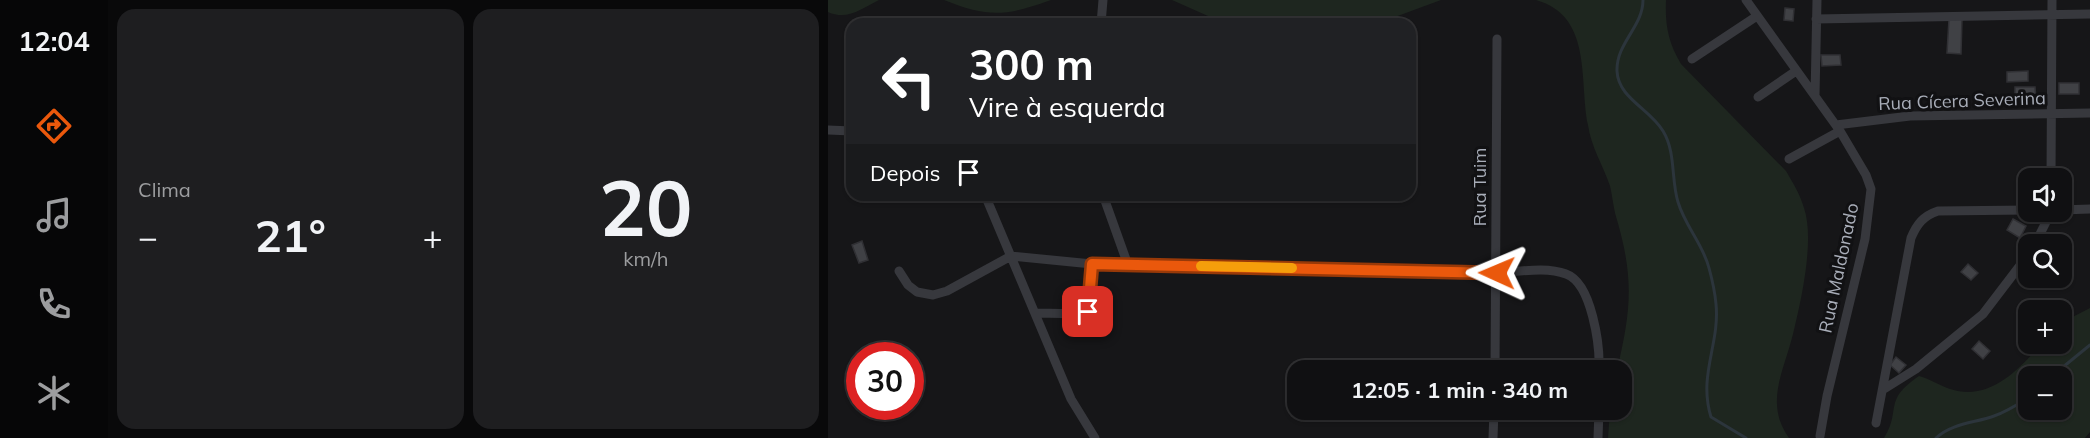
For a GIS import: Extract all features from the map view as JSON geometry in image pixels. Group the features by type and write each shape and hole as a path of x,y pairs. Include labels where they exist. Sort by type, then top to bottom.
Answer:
{"street":[{"path":"1102,18 1103,0"},
{"name":"Rua Maldonado","path":"1746,0 1838,128 1869,182 1870,204 1865,239 1827,396 1820,436"},
{"path":"1815,96 1816,0"},
{"path":"2051,168 2052,0"},
{"path":"1816,19 2090,14"},
{"path":"1692,59 1757,16"},
{"name":"Rua Tuim","path":"1495,360 1497,39"},
{"path":"1758,97 1796,71"},
{"name":"Rua Cícera Severina","path":"1789,159 1838,128 1910,116 2090,113"},
{"path":"828,130 846,131"},
{"path":"988,201 1037,313 1071,399 1095,438"},
{"path":"1105,201 1128,265"},
{"path":"2072,210 2090,209"},
{"path":"1876,423 1911,238 1920,220 1938,211 2018,210"},
{"path":"899,272 908,285 917,292 933,295 947,291 1011,256 1128,265 1497,273 1554,271 1574,278 1586,297 1594,325 1598,360"},
{"path":"1037,313 1086,314 1092,264"},
{"path":"1884,388 1916,369 1983,314 2018,268"},
{"path":"1493,438 1494,420"},
{"path":"1598,438 1599,420"}],"shaded area":[{"path":"828,0 879,0 855,12 842,15 828,12"},
{"path":"944,0 1051,0 1022,9 998,13 973,10"},
{"path":"1172,0 1441,0 1392,18 1212,18"},
{"path":"1536,0 1666,0 1668,33 1681,64 1786,171 1791,180 1804,208 1808,237 1803,288 1778,387 1778,412 1789,438 1608,438 1609,420 1632,420 1632,360 1619,360 1628,309 1628,274 1610,186 1590,133 1580,52 1567,20 1554,8"},
{"path":"2090,308 2090,432 2085,438 1884,438 1892,420 1896,399 1900,392 1919,376 1950,389 1964,392 1978,391 2002,381 2018,368 2018,420 2072,420 2072,366 2021,366 2032,354 2072,354 2072,317"}],"building":[{"path":"1785,8 1794,9 1793,21 1784,20"},
{"path":"1949,19 1962,19 1961,54 1947,53"},
{"path":"1821,55 1840,55 1841,65 1822,66"},
{"path":"2028,71 2028,81 2007,82 2007,72"},
{"path":"2059,83 2079,83 2079,94 2059,94"},
{"path":"2015,87 2035,87 2036,100 2015,100"},
{"path":"2013,219 2026,226 2018,237 2007,230"},
{"path":"862,241 868,260 859,263 852,245"},
{"path":"1968,264 1978,273 1971,280 1961,272"},
{"path":"1979,341 1990,351 1983,359 1972,349"},
{"path":"1896,357 1906,365 1899,373 1890,365"}],"waterway":[{"path":"1643,0 1639,19 1618,61 1619,80 1623,89 1657,123 1667,139 1672,157 1678,202 1709,268 1716,304 1715,333 1707,387 1711,417 1746,438"},
{"path":"2064,366 2090,345"},
{"path":"1936,438 1956,426 1987,418 2018,405"}],"slow traffic":[{"path":"1201,266 1292,268"}],"route":[{"path":"1088,312 1092,264 1497,273"}]}
